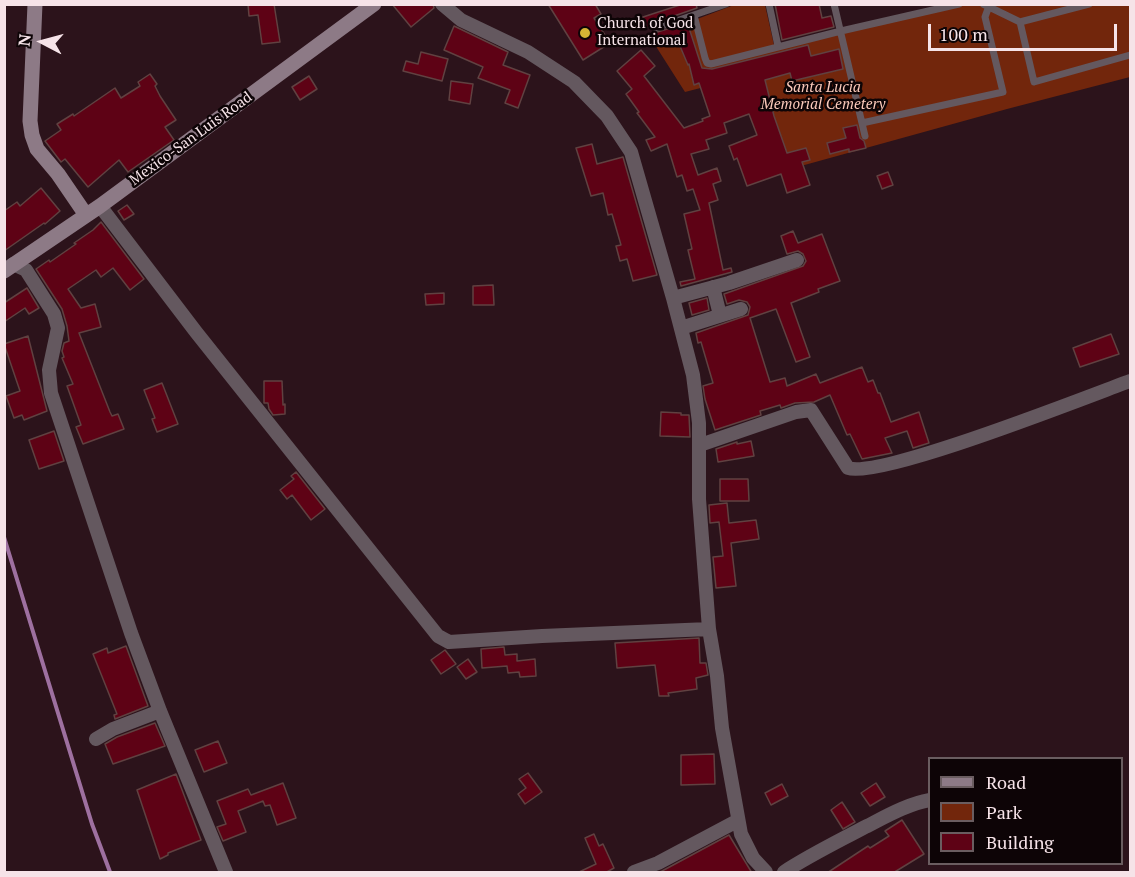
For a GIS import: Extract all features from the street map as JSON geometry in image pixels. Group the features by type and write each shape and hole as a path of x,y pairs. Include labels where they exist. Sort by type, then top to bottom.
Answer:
{"main road":[{"path":"35,4 30,121 32,135 37,149 58,174 86,215"},
{"name":"Mexico-San Luis Road","path":"9,268 100,206 374,4"}],"street":[{"path":"442,4 461,20 528,52 574,82 607,116 631,152 693,375 700,445 699,499 709,628 737,821 753,858 766,873"},
{"path":"100,206 196,332 438,636 449,642 709,628"},
{"path":"673,298 797,260"},
{"path":"9,268 26,270 54,315 58,328 49,370 51,393 131,633 226,873"},
{"path":"713,287 720,315"},
{"path":"681,328 741,309"},
{"path":"700,445 796,412 811,411 848,468 855,471 917,456 1131,381"},
{"path":"96,739 113,729 160,711"},
{"path":"784,873 807,857 878,821 914,804 928,800"},
{"path":"634,873 658,863 737,821"}],"lane":[{"path":"656,28 726,4"},
{"path":"769,4 778,46"},
{"path":"834,4 865,136"},
{"path":"694,15 707,63 711,64 959,4"},
{"path":"862,123 1004,92 985,17 986,5 1020,21 1089,4"},
{"path":"1020,21 1034,82 1131,55"}],"green space":[{"name":"Santa Lucia Memorial Cemetery","path":"734,5 765,5 774,45 948,5 1130,5 1130,77 772,174 747,76 685,92 650,37"}],"building":[{"path":"248,4 274,4 280,42 262,44 258,15 249,16"},
{"path":"392,4 433,4 434,8 411,27"},
{"name":"Church of God International","path":"548,4 595,4 601,14 594,18 610,43 583,60"},
{"path":"683,4 696,4 697,8 654,23 647,28 643,17"},
{"path":"775,4 819,4 822,18 831,16 834,27 782,40"},
{"path":"690,22 691,27 689,28 702,68 712,69 808,45 811,56 839,49 843,69 792,81 790,73 765,80 787,153 806,148 810,160 802,162 810,185 787,193 781,174 747,186 737,158 734,160 729,146 757,135 749,114 724,123 727,133 706,140 709,149 691,154 698,175 717,168 721,181 713,184 718,200 709,203 723,270 731,268 732,272 681,286 680,282 695,279 688,250 692,249 684,214 700,210 693,189 687,191 682,175 677,177 667,144 651,151 646,140 655,137 626,94 632,89 617,71 641,50 655,66 644,76 684,128 703,121 702,119 710,116 699,83 694,85 689,64 677,39 658,45 654,33"},
{"path":"454,26 508,52 503,65 530,75 518,108 505,103 510,90 478,78 483,67 444,50"},
{"path":"421,52 448,59 442,81 403,71 406,61 418,64"},
{"path":"150,74 157,84 155,86 160,96 176,120 165,127 174,140 128,172 119,160 88,187 65,159 61,162 45,141 61,130 57,124 73,114 74,116 115,88 121,98 140,86 138,82"},
{"path":"309,76 317,89 300,100 292,87"},
{"path":"451,81 473,84 470,104 449,100"},
{"path":"857,125 860,138 864,141 866,148 849,152 849,149 830,154 827,143 846,138 843,128"},
{"path":"592,144 597,164 623,157 657,275 633,281 627,259 620,261 616,246 621,245 612,214 608,215 603,193 591,196 576,148"},
{"path":"888,172 893,185 882,189 877,176"},
{"path":"41,188 60,211 45,224 4,251 4,211 17,202 20,206"},
{"path":"127,205 134,214 124,220 118,211"},
{"path":"101,222 144,279 130,290 113,268 101,277 96,270 68,289 81,308 95,304 101,327 79,333 110,412 112,416 118,414 124,429 83,444 76,427 81,425 67,386 73,384 62,358 64,357 62,351 64,343 69,341 67,326 62,309 36,269 76,244 74,243"},
{"path":"793,231 798,243 822,234 840,281 791,303 810,357 796,362 776,309 750,318 770,382 785,378 787,386 816,374 820,383 862,367 868,382 873,380 880,393 891,422 919,412 929,443 913,448 907,431 885,438 892,453 862,459 850,434 847,435 830,395 814,402 795,403 781,408 780,405 760,411 761,415 715,430 703,386 713,383 701,342 698,343 696,333 748,315 750,307 747,302 739,300 727,304 724,294 803,266 806,261 803,254 798,251 787,254 781,236"},
{"path":"493,285 494,305 473,305 473,286"},
{"path":"27,288 39,308 29,314 25,308 4,322 4,303"},
{"path":"444,293 444,304 426,305 425,294"},
{"path":"707,298 709,310 692,315 689,303"},
{"path":"1111,334 1119,354 1080,367 1073,348"},
{"path":"28,336 47,411 24,420 22,415 14,418 6,396 20,391 4,344"},
{"path":"264,381 282,381 285,414 273,415 268,403 264,403"},
{"path":"162,383 178,424 157,432 152,419 155,418 144,390"},
{"path":"661,412 689,415 690,437 660,436"},
{"path":"54,431 64,461 39,469 29,440"},
{"path":"751,441 754,456 718,462 716,449 737,442 737,444"},
{"path":"296,472 325,509 311,520 292,495 287,499 280,490 294,479 291,476"},
{"path":"720,479 748,479 749,501 720,501"},
{"path":"727,503 729,523 756,520 759,539 731,543 736,586 716,588 713,557 723,556 719,522 710,523 709,505"},
{"path":"699,638 700,663 706,663 708,675 696,678 697,689 668,693 669,696 659,696 655,665 617,668 615,643"},
{"path":"126,646 148,706 115,719 114,715 117,714 93,654 107,648 108,653"},
{"path":"504,647 505,655 517,654 517,661 535,659 536,676 520,677 519,672 508,673 507,666 482,668 481,649"},
{"path":"445,650 456,664 441,674 431,660"},
{"path":"468,659 477,672 466,679 457,667"},
{"path":"155,723 165,746 113,764 105,744 117,737"},
{"path":"218,741 227,763 204,772 195,750"},
{"path":"714,754 715,784 681,785 681,755"},
{"path":"528,773 542,792 525,804 518,794 526,788 519,779"},
{"path":"176,774 201,840 168,853 160,859 137,790"},
{"path":"283,783 296,818 277,825 270,805 265,806 263,801 238,811 246,832 223,841 217,827 226,824 217,801 248,789 251,795"},
{"path":"876,783 885,797 870,806 861,793"},
{"path":"782,784 788,796 771,805 765,793"},
{"path":"842,802 855,822 843,829 831,810"},
{"path":"902,820 924,854 893,873 827,873 868,846 870,848 889,836 885,831"},
{"path":"594,834 599,846 603,844 614,868 605,873 577,873 596,864 585,838"},
{"path":"729,835 752,873 658,873 662,871"}],"waterway":[{"path":"4,537 92,824 110,872"}],"place":[{"name":"Church of God International","path":"585,33"}]}
